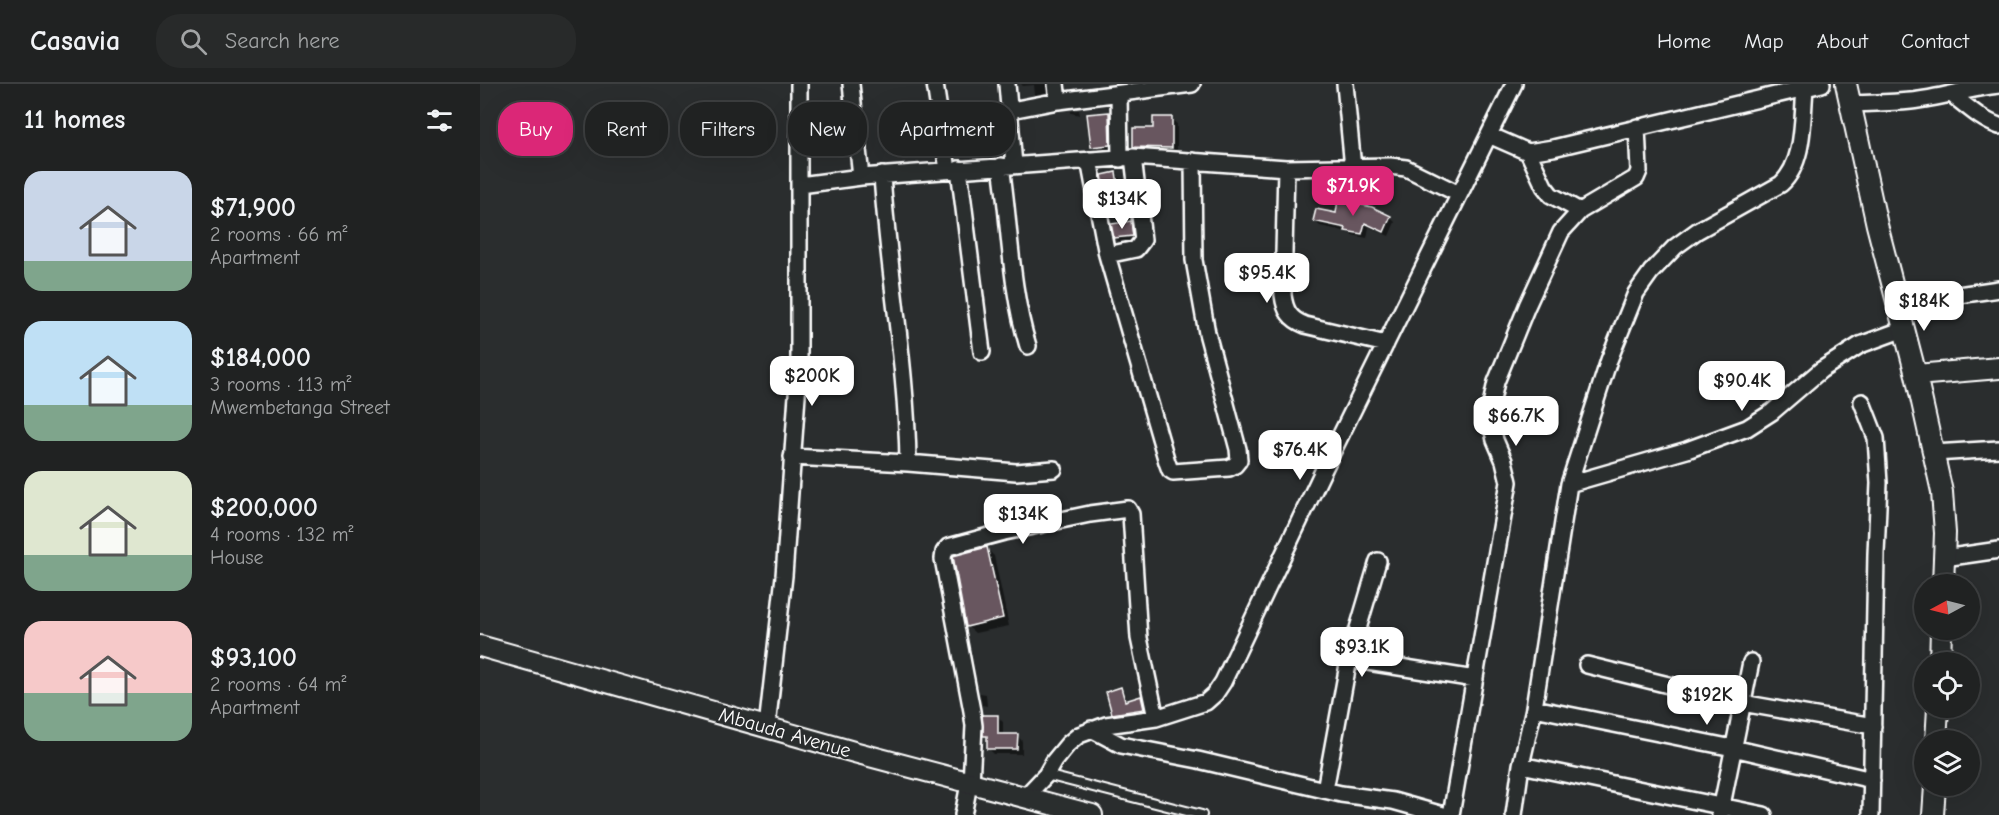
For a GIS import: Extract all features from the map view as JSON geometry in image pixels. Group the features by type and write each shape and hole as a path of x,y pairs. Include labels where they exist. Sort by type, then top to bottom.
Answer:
{"street":[{"path":"767,727 784,576 799,368 800,84"},
{"path":"851,84 861,177"},
{"path":"936,84 953,170 982,352"},
{"path":"1007,84 1010,102"},
{"path":"1056,84 1058,101"},
{"path":"1015,109 1058,101 1192,84"},
{"path":"1345,84 1353,168"},
{"path":"1025,797 1046,775 1068,744 1079,735 1106,724 1156,718 1206,702 1215,694 1223,682 1325,466 1514,84"},
{"path":"1489,135 1528,152 1822,84"},
{"path":"1846,84 1877,225 1916,375 1942,492 1945,533 1943,574"},
{"path":"1850,104 1910,101 1951,94 1973,87 1999,85"},
{"path":"1514,815 1521,765 1534,708 1569,484 1609,360 1636,293 1651,272 1675,247 1725,213 1781,184 1789,177 1798,154 1805,89"},
{"path":"1107,255 1136,249 1143,240 1127,158 1119,94"},
{"path":"1951,94 1978,115 1999,126"},
{"path":"1451,815 1509,482 1489,414 1496,382 1527,306 1562,232 1580,211 1636,178 1639,171 1637,127"},
{"path":"1528,152 1544,186 1551,195 1580,211"},
{"path":"1008,156 1016,294 1020,320 1028,345"},
{"path":"800,185 882,175 1127,158 1193,160 1286,168 1374,166 1406,168 1459,194"},
{"path":"1089,160 1107,255 1170,470 1173,472 1229,468 1239,460 1207,333 1194,260 1193,160"},
{"path":"1286,168 1283,295 1284,306 1288,314 1294,321 1305,325 1386,344"},
{"path":"882,175 908,463"},
{"path":"1897,304 1999,289"},
{"path":"1569,484 1687,450 1747,428 1772,412 1821,370 1860,345 1904,329"},
{"path":"1916,375 1999,368"},
{"path":"1862,402 1876,438 1879,483 1870,815"},
{"path":"1934,453 1999,449"},
{"path":"792,457 1016,472 1054,469"},
{"path":"963,815 971,783 974,726 943,559 948,547 1004,532 1090,514 1127,508 1130,510 1139,638 1156,718"},
{"path":"1944,558 1999,550"},
{"path":"1325,790 1349,659 1378,561"},
{"name":"Mbauda Avenue","path":"480,646 1092,815"},
{"path":"1349,659 1475,679"},
{"path":"1721,811 1751,662"},
{"path":"1587,665 1742,704 1874,726"},
{"path":"1534,708 1733,748 1872,780"},
{"path":"1091,729 1121,745 1198,760 1325,790 1393,801 1443,815"},
{"path":"1521,765 1721,811 1764,815"},
{"path":"1933,815 1934,796"}],"lane":[{"path":"1046,775 1202,815"}],"building":[{"path":"1109,112 1110,145 1091,147 1087,114"},
{"path":"1153,117 1172,117 1172,148 1133,147 1133,128 1153,128"},
{"path":"1116,172 1118,184 1109,186 1111,197 1106,198 1102,175"},
{"path":"1338,200 1372,207 1391,216 1384,232 1365,223 1362,234 1313,221 1316,209 1336,213"},
{"path":"1131,221 1133,236 1114,238 1111,224"},
{"path":"987,547 1003,618 966,627 953,556"},
{"path":"1121,687 1125,701 1141,696 1144,709 1112,714 1106,692"},
{"path":"982,715 998,715 998,734 1018,734 1017,749 987,749 987,736 983,736"}]}
